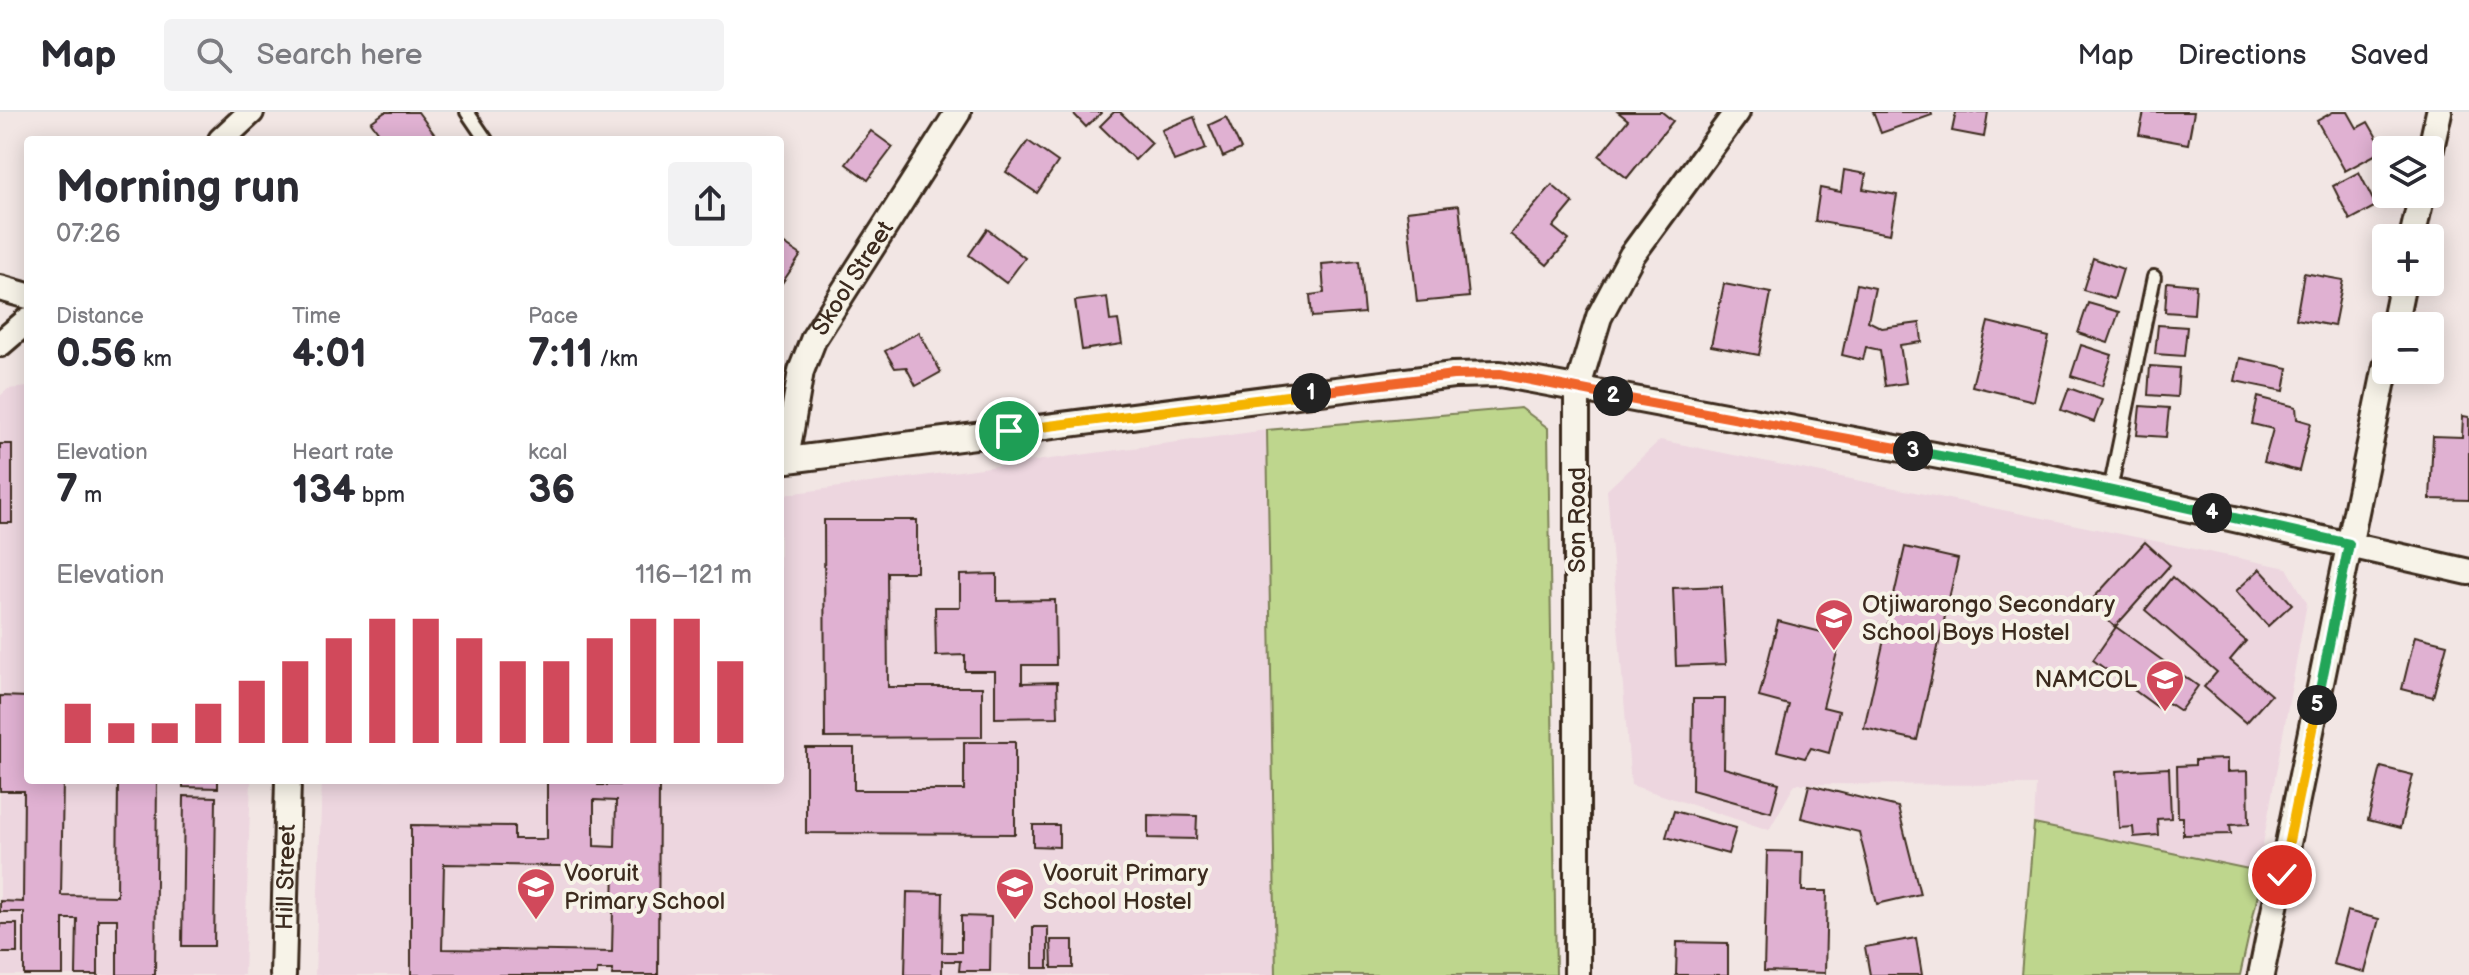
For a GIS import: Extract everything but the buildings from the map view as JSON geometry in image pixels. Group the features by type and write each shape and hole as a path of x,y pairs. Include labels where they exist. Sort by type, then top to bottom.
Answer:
{"street":[{"path":"225,136 251,112"},
{"name":"Skool Street","path":"784,455 801,371 814,338 958,112"},
{"name":"Son Road","path":"1577,975 1577,390 1599,317 1632,255 1737,112"},
{"path":"2434,136 2439,112"},
{"path":"0,288 24,295"},
{"path":"0,344 24,323"},
{"path":"784,460 1453,375 1500,374 2015,470 2469,572"},
{"path":"2261,975 2382,384"},
{"name":"Hill Street","path":"283,975 288,784"}],"lane":[{"path":"467,112 483,136"},
{"path":"2110,490 2154,277"}],"shaded area":[{"path":"24,387 24,784 251,784 244,975 0,975 0,396 8,389"},
{"path":"1267,430 1276,975 315,975 322,784 784,784 784,494"},
{"name":"Otjiwarongo Secondary School Boys Hostel","path":"1660,440 2287,568 2307,603 2258,871 2034,824 2036,785 1795,784 1769,830 1631,785 1607,490"}],"green space":[{"path":"1521,408 1548,428 1556,975 1276,975 1267,430"},
{"path":"2034,824 2263,872 2240,975 2021,975"}],"place":[{"name":"Otjiwarongo Secondary School Boys Hostel","path":"1834,652"},
{"name":"NAMCOL","path":"2165,713"},
{"name":"Vooruit Primary School","path":"536,921"},
{"name":"Vooruit Primary School Hostel","path":"1015,921"}],"route":[{"path":"1009,431 1453,375 1500,374 2030,473 2349,544 2282,875"}]}
